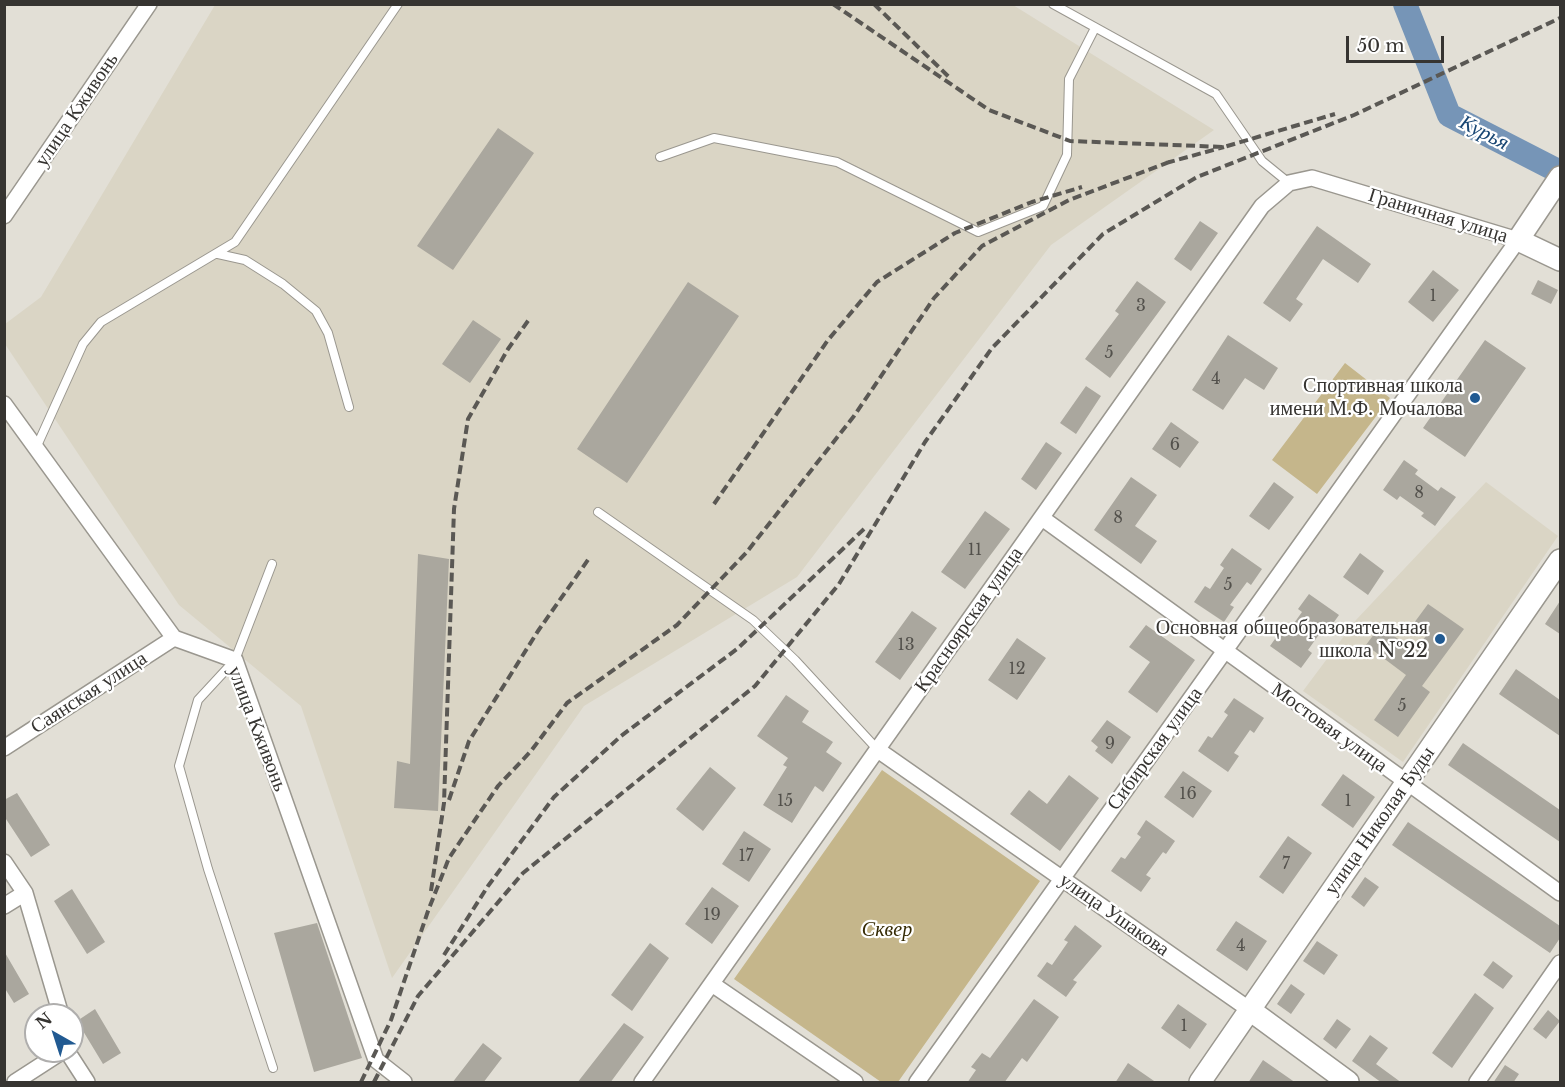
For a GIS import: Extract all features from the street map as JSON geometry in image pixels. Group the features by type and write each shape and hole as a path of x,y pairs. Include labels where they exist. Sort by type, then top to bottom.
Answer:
{"street":[{"name":"улица Кживонь","path":"4,216 149,4"},
{"path":"1518,240 1560,177"},
{"name":"Красноярская улица","path":"642,1083 1262,206 1289,183 1312,178"},
{"name":"Граничная улица","path":"1312,178 1518,240 1560,260"},
{"name":"Сибирская улица","path":"916,1083 1518,240"},
{"path":"4,404 174,638"},
{"name":"Мостовая улица","path":"1041,518 1406,784 1560,893"},
{"name":"улица Николая Буды","path":"1200,1083 1560,560"},
{"name":"улица Кживонь","path":"174,638 235,660 376,1060 405,1083"},
{"name":"Саянская улица","path":"4,748 174,638"},
{"name":"улица Ушакова","path":"878,750 1250,1010 1348,1083"},
{"path":"4,862 25,893 57,1003"},
{"path":"4,906 25,893"},
{"path":"1477,1083 1560,963"},
{"path":"712,984 855,1083"},
{"path":"15,1083 46,1063"},
{"path":"73,1063 87,1083"}],"lane":[{"path":"36,448 83,344 101,322 235,242 398,4"},
{"path":"1053,4 1216,94 1262,161 1289,183"},
{"path":"660,157 714,138 837,162 978,232 1043,206 1067,154 1069,79 1095,28"},
{"path":"218,254 245,260 283,284 316,311 328,333 349,407"},
{"path":"598,512 753,621 795,660 878,750"},
{"path":"272,564 235,660 198,700 179,766 208,869 273,1068"}],"shaded area":[{"path":"215,5 1013,5 1214,130 1051,245 797,577 584,706 392,978 301,706 179,605 5,344 5,324 41,297"},
{"path":"1486,482 1558,536 1403,762 1303,691 1356,620"}],"green space":[{"path":"1345,363 1390,398 1317,494 1272,460"},
{"name":"Сквер","path":"882,770 1040,881 898,1082 881,1082 734,979"}],"building":[{"path":"498,128 534,153 453,270 417,246"},
{"path":"1200,221 1218,233 1191,271 1174,259"},
{"path":"1317,226 1371,264 1358,283 1323,259 1296,299 1303,304 1290,322 1263,303"},
{"path":"1433,270 1459,290 1433,322 1408,302"},
{"path":"1538,280 1558,290 1551,304 1531,294"},
{"path":"1137,281 1166,302 1110,378 1085,359 1119,314 1115,311"},
{"path":"688,282 739,316 627,483 577,449"},
{"path":"473,320 501,339 470,383 442,364"},
{"path":"1228,335 1278,368 1264,390 1245,378 1223,410 1192,390"},
{"name":"Спортивная школа имени М.Ф. Мочалова","path":"1485,340 1526,368 1465,457 1423,428"},
{"path":"1086,386 1101,396 1076,434 1060,423"},
{"path":"1171,422 1199,442 1180,468 1152,449"},
{"path":"1046,442 1062,453 1036,490 1021,479"},
{"path":"1404,460 1418,470 1415,474 1438,491 1441,487 1456,497 1435,526 1421,516 1424,513 1400,496 1397,500 1383,490"},
{"path":"1131,477 1157,495 1135,526 1157,541 1141,564 1094,530"},
{"path":"1274,482 1294,497 1269,530 1249,516"},
{"path":"985,511 1010,529 965,589 941,572"},
{"path":"1232,548 1262,569 1251,585 1247,582 1230,605 1234,607 1224,622 1194,602 1205,586 1210,589 1224,568 1220,565"},
{"path":"1360,553 1384,571 1368,595 1343,577"},
{"path":"418,554 449,559 438,811 394,808 397,761 410,764"},
{"path":"1309,594 1339,615 1329,629 1325,626 1308,650 1312,653 1301,668 1270,646 1282,629 1287,633 1302,612 1298,609"},
{"path":"1560,601 1560,634 1545,624"},
{"name":"Основная общеобразовательная школа №22","path":"1428,604 1464,629 1422,686 1430,692 1398,737 1374,720 1406,675 1366,645 1380,626 1415,651 1428,633 1414,623"},
{"path":"912,611 937,628 900,680 875,662"},
{"path":"1146,625 1195,660 1157,713 1128,692 1150,662 1129,647"},
{"path":"1017,638 1046,658 1017,700 988,680"},
{"path":"1516,669 1560,700 1560,736 1499,694"},
{"path":"786,695 809,711 802,722 833,742 826,752 842,763 823,792 815,786 792,823 763,805 787,767 783,765 788,758 757,736"},
{"path":"1234,698 1264,718 1254,733 1250,730 1234,753 1239,756 1228,772 1198,751 1208,736 1212,738 1228,715 1224,712"},
{"path":"1107,720 1131,737 1112,764 1095,751 1098,747 1091,741"},
{"path":"1463,743 1560,810 1560,842 1448,765"},
{"path":"710,767 736,788 703,831 676,809"},
{"path":"1183,771 1212,791 1193,818 1164,797"},
{"path":"1343,774 1375,797 1353,828 1321,805"},
{"path":"1069,775 1099,798 1060,851 1010,814 1029,790 1047,804"},
{"path":"17,793 50,845 31,857 4,816 4,800"},
{"path":"1146,820 1175,841 1166,854 1163,852 1146,875 1151,878 1141,892 1111,871 1121,857 1125,859 1141,837 1137,834"},
{"path":"1408,822 1560,926 1560,938 1550,953 1392,845"},
{"path":"744,831 771,849 749,882 722,864"},
{"path":"1288,836 1312,853 1283,894 1259,877"},
{"path":"1365,877 1379,887 1364,907 1351,897"},
{"path":"712,887 739,906 712,944 685,924"},
{"path":"72,889 105,942 87,954 54,901"},
{"path":"1236,921 1267,941 1247,971 1216,950"},
{"path":"317,923 362,1058 314,1072 274,933"},
{"path":"1075,925 1102,946 1073,980 1077,982 1066,997 1037,976 1047,962 1052,965 1068,942 1064,940"},
{"path":"1317,941 1338,955 1324,975 1303,961"},
{"path":"650,943 669,958 632,1011 611,995"},
{"path":"4,951 29,994 14,1003 4,987"},
{"path":"1493,961 1513,976 1503,989 1483,975"},
{"path":"1291,984 1305,994 1291,1014 1277,1004"},
{"path":"1475,993 1494,1008 1452,1068 1432,1053"},
{"path":"1034,999 1059,1017 1027,1062 1022,1058 1004,1083 967,1083 976,1070 971,1067 982,1053 990,1058"},
{"path":"1178,1004 1207,1024 1190,1049 1161,1028"},
{"path":"95,1009 121,1053 103,1064 84,1033 84,1016"},
{"path":"1548,1010 1560,1021 1546,1039 1533,1029"},
{"path":"1337,1019 1351,1029 1336,1049 1323,1039"},
{"path":"624,1023 644,1037 610,1083 577,1083"},
{"path":"1370,1035 1388,1048 1376,1064 1402,1083 1382,1083 1352,1061"},
{"path":"483,1043 502,1058 483,1083 452,1083"},
{"path":"1263,1060 1296,1083 1248,1083"},
{"path":"1128,1063 1157,1083 1115,1083"},
{"path":"1505,1065 1519,1074 1513,1083 1493,1083"}],"waterway":[{"name":"Курья","path":"1405,4 1449,115 1560,172"}],"railway":[{"path":"833,4 989,110 1070,141 1224,147 1335,114"},
{"path":"874,4 950,78"},
{"path":"374,1082 418,996 523,873 755,686 839,584 925,442 992,348 1103,234 1197,177 1354,115 1560,18"},
{"path":"1166,163 1224,147"},
{"path":"361,1082 391,1020 428,911 449,858 498,786 531,751 567,703 677,625 746,553 854,416 934,298 982,246 1069,200 1172,161"},
{"path":"714,504 828,340 877,282 955,233 1032,202 1082,187"},
{"path":"431,891 444,803 454,509 468,419 508,349 530,318"},
{"path":"444,955 488,886 554,797 621,736 737,649 864,529"},
{"path":"449,800 469,741 538,631 590,557"}],"place":[{"name":"Спортивная школа имени М.Ф. Мочалова","path":"1475,398"},
{"name":"Основная общеобразовательная школа №22","path":"1440,639"}]}
